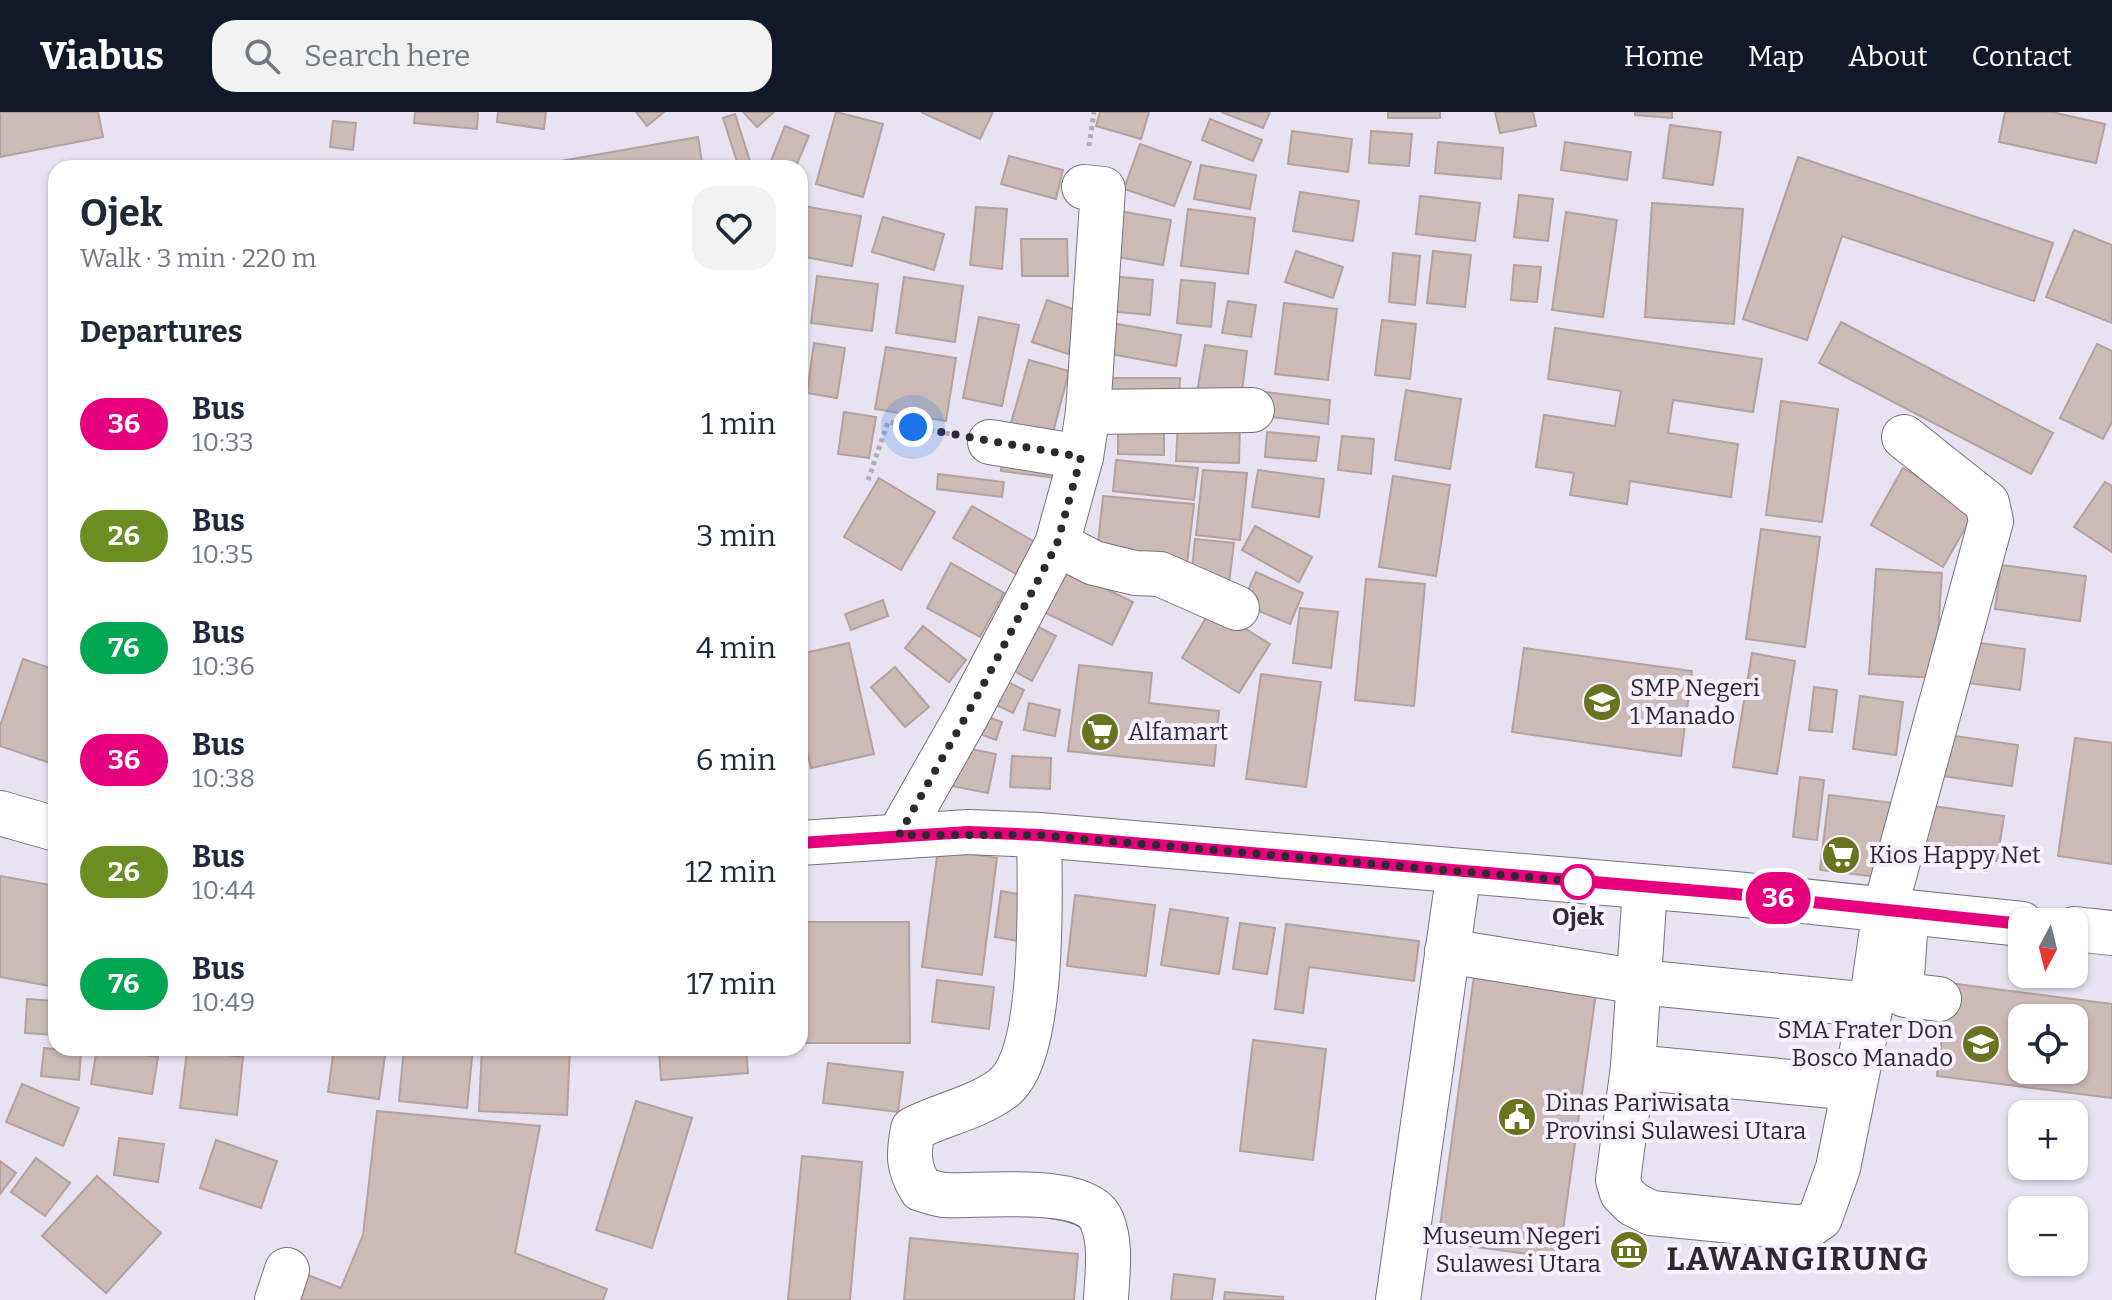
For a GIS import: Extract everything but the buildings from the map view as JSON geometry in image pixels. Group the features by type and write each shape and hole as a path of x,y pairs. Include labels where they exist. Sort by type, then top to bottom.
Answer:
{"street":[{"path":"899,835 966,717 1057,544 1081,457 1088,412 1103,189 1084,187"},
{"path":"1088,412 1252,410"},
{"path":"1645,888 1633,1067 1618,1180 1622,1193 1633,1204 1651,1213 1762,1225 1814,1226 1820,1218 1838,1168 1871,1005 1991,521 1987,503 1904,437"},
{"path":"990,442 1081,457"},
{"path":"1057,544 1094,563 1135,573 1160,574 1237,608"},
{"path":"0,813 48,827"},
{"path":"808,842 899,835 1039,835 2008,922"},
{"path":"1039,835 1036,982 1028,1041 1016,1071 1005,1088 964,1112 913,1129 911,1172 921,1189 942,1195 1054,1197 1089,1204 1102,1218 1109,1253 1106,1300"},
{"path":"1398,1300 1459,871"},
{"path":"1896,910 1901,991 1905,995 1939,999"},
{"path":"2088,930 2112,933"},
{"path":"1447,951 1640,982 1871,1005"},
{"path":"1633,1067 1854,1088"}],"path":[{"path":"868,480 888,422 990,442"}],"bus line":[{"name":"36","path":"808,842 968,832 1039,835 1735,894 2008,922"}],"place":[{"name":"SMP Negeri 1 Manado","path":"1602,702"},
{"name":"Alfamart","path":"1100,732"},
{"name":"Kios Happy Net","path":"1841,855"},
{"name":"Ojek","path":"1578,882"},
{"name":"SMA Frater Don Bosco Manado","path":"1981,1044"},
{"name":"Dinas Pariwisata Provinsi Sulawesi Utara","path":"1517,1117"},
{"name":"Museum Negeri Sulawesi Utara","path":"1629,1250"}],"district":[{"name":"LAWANGIRUNG","path":"1798,1259"}],"route":[{"path":"913,427 1081,457 1057,544 966,717 899,835 968,832 1039,835 1583,882 1578,882"}]}
